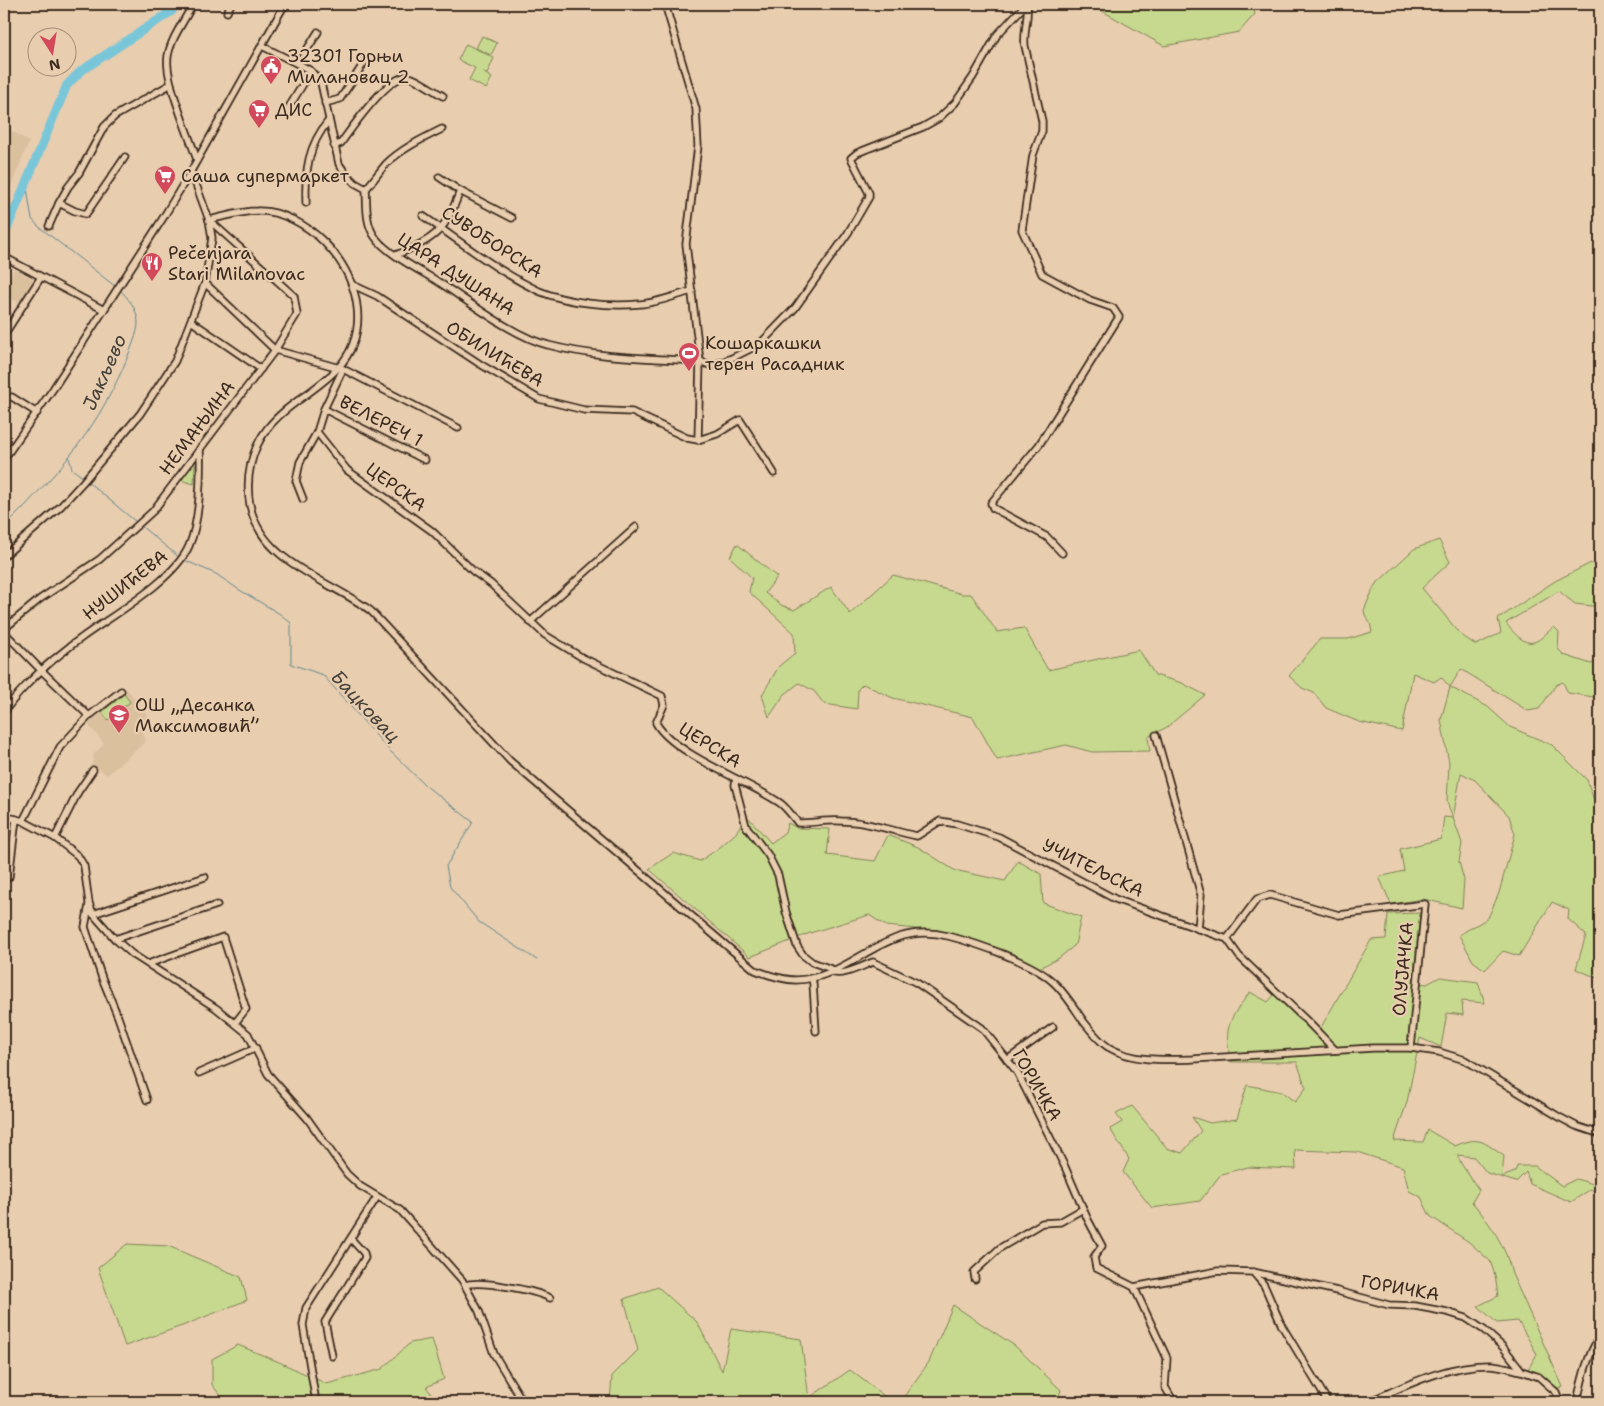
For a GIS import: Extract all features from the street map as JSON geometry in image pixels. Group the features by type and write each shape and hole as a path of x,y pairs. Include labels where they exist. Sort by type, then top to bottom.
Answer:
{"street":[{"path":"193,4 171,45 168,57 168,71 197,160"},
{"path":"227,12 231,4"},
{"path":"4,459 37,413 104,310 191,171 285,4"},
{"path":"665,4 696,109 698,146 686,244 700,361 698,440 716,434 740,420 774,473"},
{"path":"1027,4 1028,12 1024,39 1042,120 1042,130 1033,155 1022,230 1042,274 1090,300 1113,308 1119,317 1039,445 991,503 993,508 1047,537 1062,553"},
{"name":"ЦАРА ДУШАНА","path":"366,189 367,217 370,228 376,238 396,255 522,334 547,345 596,354 700,361 712,366 760,344 795,308 848,233 869,196 851,158 857,152 923,127 939,118 954,103 973,77 997,34 1027,4"},
{"path":"298,64 318,32"},
{"path":"262,46 311,72 321,83 334,146 341,168 355,183 366,189 384,165 394,156 442,130"},
{"path":"325,103 340,99 366,60"},
{"path":"286,112 311,72"},
{"path":"334,146 341,143 382,93 401,78 410,77 443,96"},
{"path":"49,226 68,187 79,173 109,121 171,84"},
{"path":"306,202 308,161 316,140 329,120"},
{"path":"59,203 86,214 126,158"},
{"path":"4,556 61,506 85,479 140,414 175,361 205,283 212,238 209,220 191,171"},
{"path":"439,177 460,191 512,218"},
{"path":"396,255 420,245 442,229 452,214 460,191"},
{"path":"209,220 256,211 271,212 302,225 334,253 346,270 353,285 357,303 354,341 324,409 317,432 300,462 296,481 303,499"},
{"name":"СУВОБОРСКА","path":"423,216 517,279 540,291 565,299 585,303 642,304 692,291"},
{"name":"НЕМАЊИНА","path":"4,630 40,599 100,559 152,511 275,350 297,314 294,296 209,220"},
{"path":"4,258 104,310"},
{"path":"4,335 41,277"},
{"path":"205,283 275,350 341,368 458,428"},
{"name":"ОБИЛИЋЕВА","path":"353,285 376,296 480,364 539,399 584,410 632,412 687,438 698,440"},
{"path":"191,321 260,369"},
{"path":"341,368 279,416 267,429 257,445 252,460 248,494 250,507 261,533 280,554 371,611 510,761 755,970 795,980 812,978 832,971 895,938 926,932 945,935 963,939 1024,963 1043,974 1062,991 1096,1036 1108,1047 1130,1055 1184,1060 1335,1050 1411,1048 1452,1055 1464,1060 1561,1118 1576,1126 1600,1134"},
{"path":"4,401 7,397 12,397 37,413"},
{"name":"ВЕЛЕРЕЧ 1","path":"324,409 425,460"},
{"name":"ЦЕРСКА","path":"317,432 347,470 432,531 530,622 559,645 662,696 664,705 656,723 679,746 781,804 798,824 840,820 858,823"},
{"name":"НУШИЋЕВА","path":"4,713 41,670 78,640 140,596 176,567 182,559 189,546 196,516 201,473 200,448"},
{"path":"530,622 636,527"},
{"path":"4,630 41,670 89,716"},
{"path":"24,821 60,747 89,716 121,691"},
{"path":"1156,735 1200,895 1198,929"},
{"path":"55,838 78,792 93,770"},
{"path":"736,779 735,785 746,826 768,855 778,875 786,912 797,946 810,960 832,971"},
{"path":"4,816 24,821 55,838 78,856 84,866 89,903 93,914 114,939 148,964 216,1008 248,1034 268,1074 307,1118 347,1174 360,1186 377,1197 390,1202 400,1210 465,1284 479,1311 494,1354 523,1402"},
{"path":"4,879 9,877 16,819"},
{"name":"УЧИТЕЉСКА","path":"858,823 917,836 940,821 957,824 999,837 1115,899 1227,939"},
{"path":"93,914 205,877"},
{"name":"ОЛУЈАЧКА","path":"1227,939 1257,899 1270,895 1339,915 1424,904 1411,1048"},
{"path":"89,903 85,927 147,1100"},
{"path":"114,939 217,905"},
{"path":"148,964 223,937 246,1009 235,1023"},
{"path":"1227,939 1238,956 1335,1050"},
{"name":"ГОРИЧКА","path":"832,971 835,974 841,973 873,962 917,983 982,1028 1016,1072 1065,1167 1083,1209 1102,1246 1094,1257 1096,1268 1134,1287 1218,1271 1253,1272 1389,1305 1447,1312 1466,1318 1484,1330 1503,1347 1522,1371"},
{"path":"812,978 816,1031"},
{"path":"1007,1060 1053,1027"},
{"path":"199,1073 256,1048"},
{"path":"316,1402 303,1325 306,1308 377,1197"},
{"path":"975,1279 974,1272 1000,1248 1042,1223 1060,1222 1083,1209"},
{"path":"332,1356 324,1322 365,1258 364,1253 350,1239"},
{"path":"1253,1272 1264,1285 1282,1326 1328,1402"},
{"path":"465,1284 483,1284 519,1289 550,1298"},
{"path":"1134,1287 1167,1358 1165,1387 1174,1402"},
{"path":"1577,1402 1584,1371 1600,1336"},
{"name":"ГОРИЧКА","path":"1368,1402 1418,1379 1460,1368 1492,1365 1522,1371 1539,1377 1556,1392 1560,1402"}],"shaded area":[{"path":"4,126 29,142 4,203"},
{"path":"14,269 33,279 34,283 21,303 4,295"},
{"name":"ОШ „Десанка Максимовић”","path":"127,689 147,715 141,726 146,741 107,775 92,764 94,754 104,744 88,724"}],"green space":[{"path":"1090,4 1253,4 1255,14 1239,32 1164,46"},
{"path":"482,36 497,43 491,55 476,48"},
{"path":"466,44 494,58 487,74 483,72 492,78 486,89 469,80 475,68 458,60"},
{"path":"192,463 195,464 194,484 180,480"},
{"path":"1439,540 1450,562 1422,588 1461,635 1476,645 1501,633 1498,619 1555,581 1591,563 1600,575 1600,607 1575,604 1559,591 1506,623 1518,637 1530,642 1539,639 1554,627 1559,632 1558,649 1564,655 1591,664 1600,660 1600,698 1568,693 1563,682 1556,685 1539,709 1528,711 1461,669 1450,687 1441,677 1434,682 1413,673 1402,731 1359,722 1326,708 1314,693 1302,688 1289,676 1320,639 1348,639 1372,632 1364,610 1375,585 1414,549"},
{"path":"737,544 777,577 765,593 781,605 794,610 831,587 850,614 893,575 962,594 971,594 997,632 1024,628 1048,670 1139,650 1155,675 1182,683 1205,695 1167,727 1148,737 1150,751 1092,752 1066,745 997,760 973,717 893,698 863,684 858,689 857,709 824,704 814,691 799,683 784,695 769,717 762,695 779,666 795,653 794,633 749,592 752,578 730,557"},
{"path":"1450,687 1488,707 1510,727 1552,745 1587,780 1600,818 1600,979 1576,969 1586,935 1568,919 1569,910 1552,902 1519,956 1503,951 1485,970 1473,961 1459,935 1488,918 1499,893 1515,834 1509,816 1475,780 1461,773 1453,818 1447,802 1449,763 1441,720"},
{"path":"124,694 130,702 108,720 102,712"},
{"path":"746,815 771,843 785,832 788,823 797,828 830,829 827,855 875,861 888,835 918,847 954,870 1005,881 1018,861 1041,874 1043,903 1081,917 1075,945 1059,958 1039,968 946,932 886,926 869,915 810,933 750,957 649,869 673,853 700,861 736,833"},
{"path":"1444,817 1453,818 1462,843 1459,862 1464,880 1462,908 1423,899 1391,904 1379,877 1404,871 1400,849 1441,839"},
{"path":"1420,913 1413,983 1427,984 1440,977 1478,982 1485,1003 1462,1001 1463,1015 1447,1013 1441,1047 1420,1038 1407,1102 1394,1141 1423,1142 1428,1130 1455,1146 1476,1141 1491,1147 1504,1156 1502,1177 1515,1172 1517,1166 1535,1166 1562,1186 1576,1179 1600,1186 1600,1198 1591,1189 1571,1202 1530,1184 1526,1172 1516,1182 1487,1173 1474,1157 1457,1155 1479,1190 1472,1202 1491,1227 1506,1254 1512,1274 1563,1387 1558,1388 1527,1371 1537,1354 1518,1321 1497,1323 1478,1306 1498,1296 1495,1275 1490,1261 1469,1242 1430,1216 1421,1197 1409,1191 1403,1167 1357,1152 1295,1150 1296,1169 1248,1167 1221,1174 1200,1201 1152,1208 1123,1172 1129,1159 1110,1129 1122,1122 1116,1114 1132,1106 1167,1148 1182,1153 1201,1131 1192,1117 1210,1123 1237,1119 1247,1085 1282,1092 1295,1102 1306,1088 1297,1062 1231,1062 1228,1031 1237,1010 1250,992 1268,1002 1274,995 1316,1036 1371,940 1386,939 1388,914"},
{"path":"127,1244 168,1246 241,1277 247,1300 125,1346 98,1268"},
{"path":"658,1287 697,1322 722,1371 731,1329 801,1339 809,1398 850,1370 892,1402 610,1402 612,1376 638,1350 624,1299"},
{"path":"953,1305 1015,1346 1061,1390 1057,1402 900,1402 929,1362"},
{"path":"432,1339 444,1379 426,1387 438,1402 226,1402 212,1385 212,1359 238,1345 327,1384 382,1369 410,1343"}],"waterway":[{"path":"4,236 67,85 81,71 172,11 175,4"},
{"name":"Јакљево","path":"26,182 32,219 38,226 116,287"},
{"name":"Јакљево","path":"4,526 50,479 76,448 98,415 117,380 134,342 138,322 134,308 119,289"},
{"name":"Бацковац","path":"69,457 72,469 84,478"},
{"name":"Бацковац","path":"87,481 136,522"},
{"name":"Бацковац","path":"141,526 180,558"},
{"name":"Бацковац","path":"184,560 216,574 280,614 291,623 291,664 323,675 388,749 426,786 473,822 446,866 450,887 479,922 537,960"}],"place":[{"name":"32301 Горњи Милановац 2","path":"271,85"},
{"name":"ДИС","path":"259,129"},
{"name":"Саша супермаркет","path":"165,195"},
{"name":"Pečenjara Stari Milanovac","path":"152,282"},
{"name":"Кошаркашки терен Расадник","path":"689,372"},
{"name":"ОШ „Десанка Максимовић”","path":"119,734"}]}
